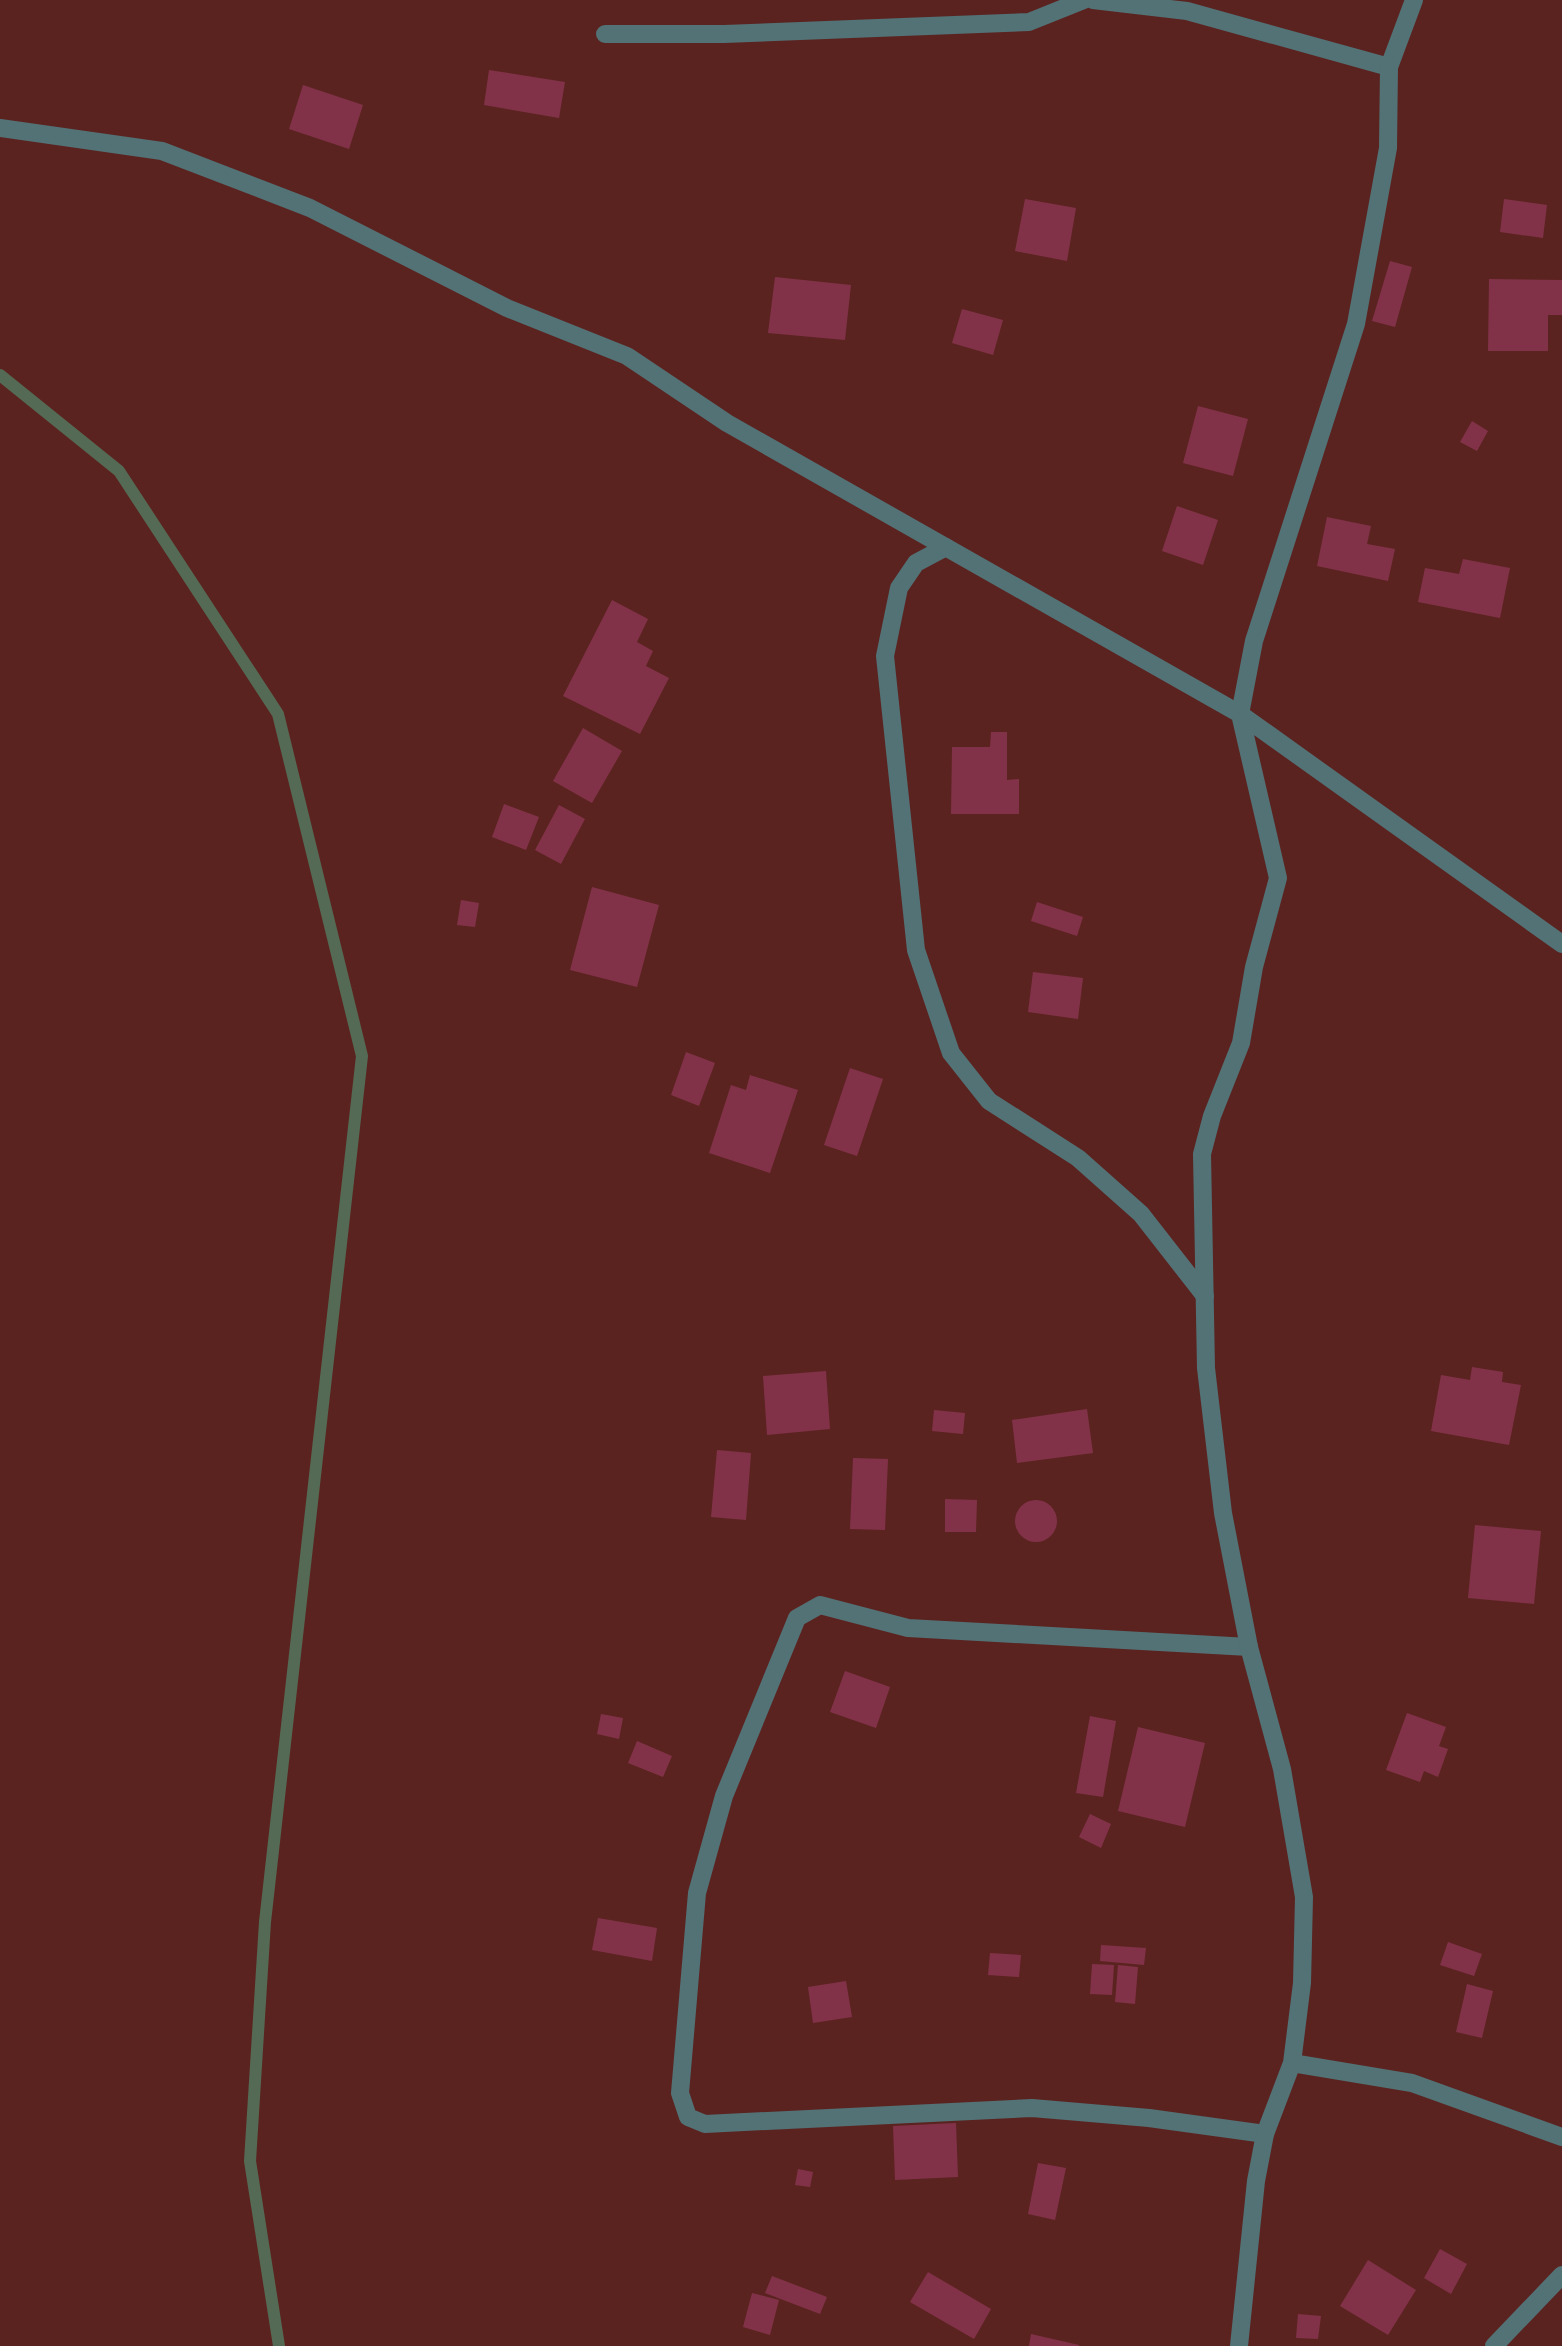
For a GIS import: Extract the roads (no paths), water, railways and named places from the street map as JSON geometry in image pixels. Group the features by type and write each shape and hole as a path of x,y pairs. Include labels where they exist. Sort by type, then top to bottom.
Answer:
{"street":[{"path":"605,34 724,34 1029,22 1084,0"},
{"path":"1093,0 1187,11 1389,67"},
{"path":"1239,2346 1256,2180 1265,2134 1292,2063 1302,1983 1304,1897 1282,1769 1249,1647 1223,1513 1206,1368 1202,1154 1212,1116 1241,1043 1254,967 1278,878 1240,714 1254,641 1356,324 1388,148 1389,67 1414,0"},
{"path":"0,128 162,151 310,208 507,308 627,356 727,422 1240,714 1562,944"},
{"path":"946,547 916,563 899,588 885,656 916,950 951,1053 989,1101 1078,1158 1141,1214 1205,1296"},
{"path":"1249,1647 908,1628 820,1605 797,1618 724,1796 697,1893 680,2093 688,2117 705,2124 1032,2108 1149,2118 1265,2134"},
{"path":"1292,2063 1412,2083 1562,2137"},
{"path":"1494,2346 1562,2275"}],"waterway":[{"path":"0,375 119,471 278,714 362,1056 265,1922 250,2161 279,2346"}]}
